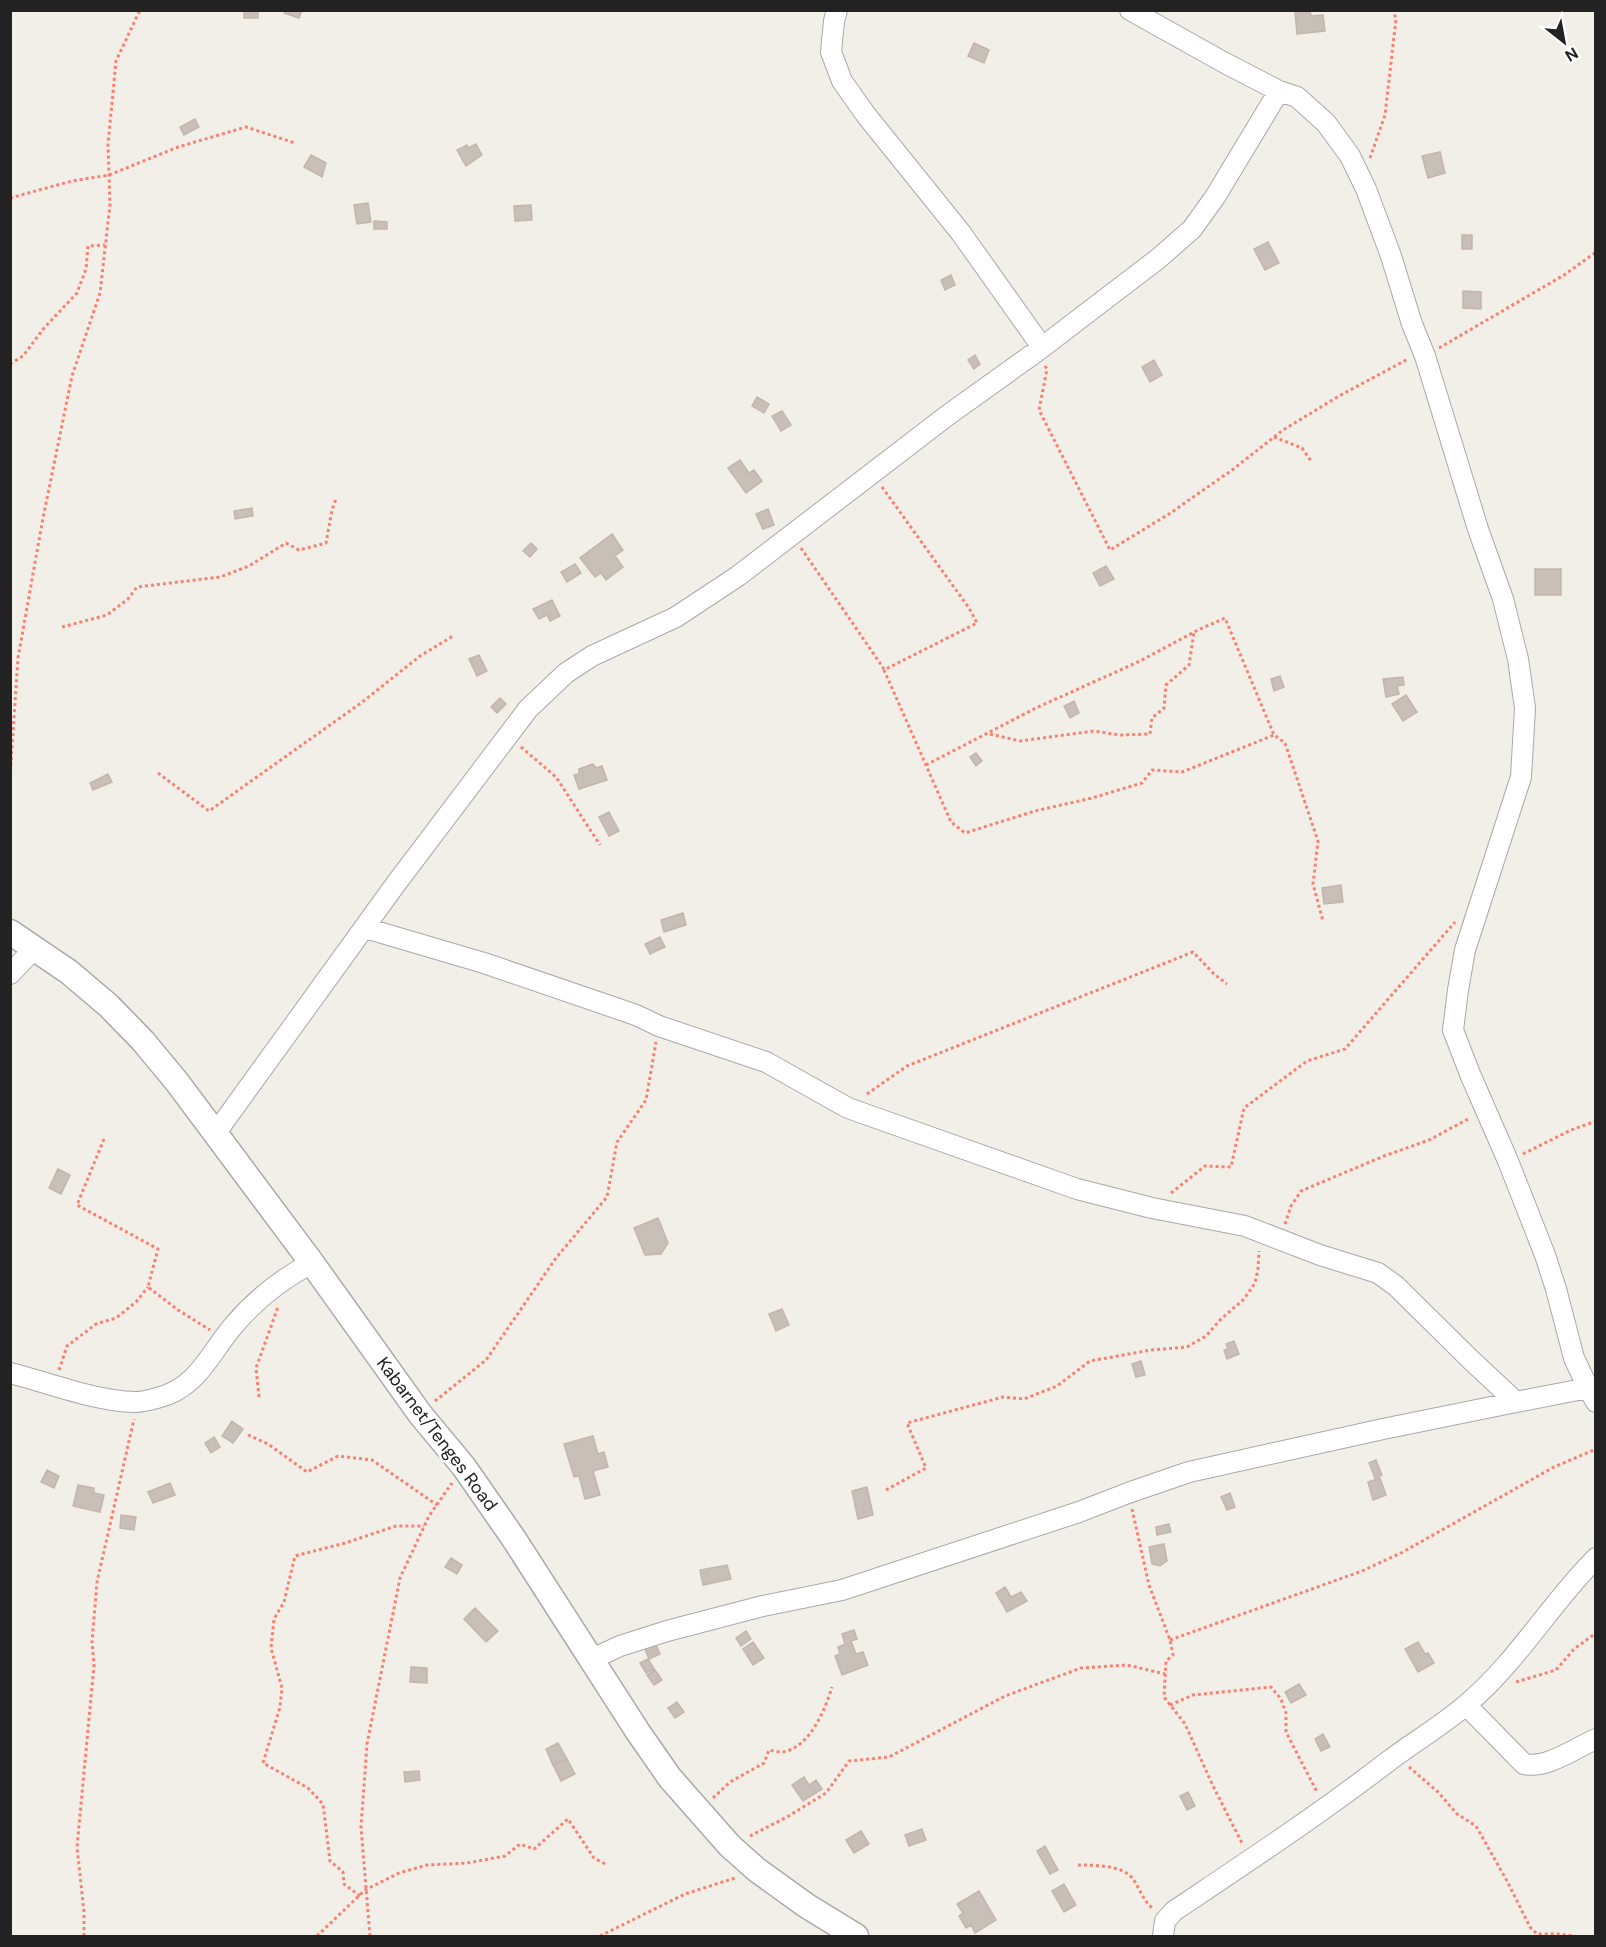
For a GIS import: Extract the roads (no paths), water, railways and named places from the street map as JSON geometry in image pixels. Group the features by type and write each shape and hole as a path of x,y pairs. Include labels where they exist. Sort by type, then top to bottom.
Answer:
{"street":[{"path":"837,10 831,52 842,81 866,115 961,233 1039,350"},
{"path":"592,1659 620,1646 667,1631 763,1606 842,1590 1079,1512 1189,1472 1516,1401 1592,1395 1574,1358 1545,1255 1453,1030 1466,950 1521,777 1525,708 1518,658 1503,599 1478,529 1425,356 1412,324 1391,256 1362,182 1350,156 1326,123 1297,97 1279,91 1130,10"},
{"path":"215,1134 395,885 541,695 566,673 592,656 676,617 738,576 1151,265 1192,229 1215,197 1279,91"},
{"path":"364,928 484,963 766,1062 848,1108 1077,1189 1152,1208 1245,1226 1378,1273 1396,1286 1516,1401"},
{"name":"Kabarnet/Tenges Road","path":"10,932 69,972 123,1020 177,1082 312,1263 420,1414 464,1467 670,1778 730,1846 757,1870 807,1906 856,1936"},
{"path":"10,975 34,949"},
{"path":"10,1373 114,1401 138,1402 169,1395 187,1385 200,1372 234,1325 286,1276 312,1263"},
{"path":"1163,1936 1165,1921 1174,1911 1325,1808 1466,1705 1493,1680 1579,1575 1596,1558"},
{"path":"1466,1705 1524,1764 1532,1766 1552,1760 1596,1739"}]}
